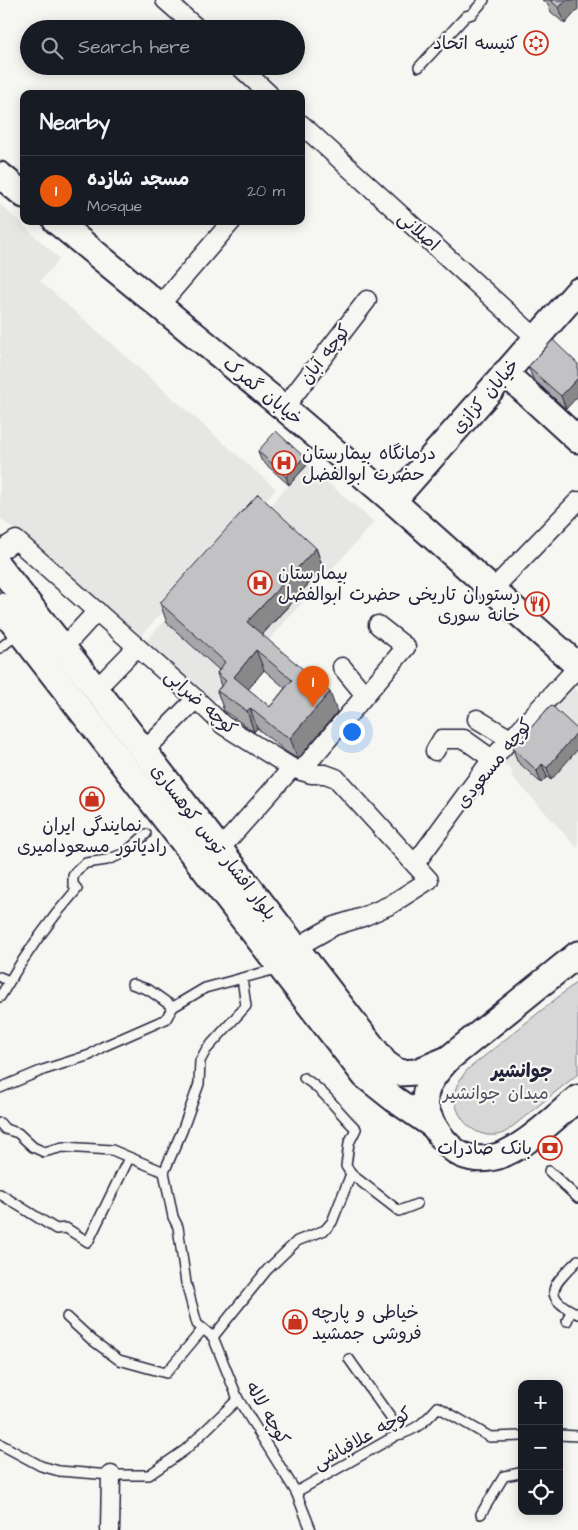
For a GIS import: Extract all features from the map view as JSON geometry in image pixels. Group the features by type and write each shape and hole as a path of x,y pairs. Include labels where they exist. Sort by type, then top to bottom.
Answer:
{"main road":[{"path":"0,175 20,192"},
{"name":"خیابان گمرک","path":"61,225 284,408 392,501 578,667"},
{"name":"خیابان کزازی","path":"392,501 578,292"},
{"path":"505,373 578,440"},
{"name":"بلوار افشار توس کوهساری","path":"0,568 220,849 365,1076 432,1125"},
{"name":"بلوار افشار توس کوهساری","path":"0,606 289,958 385,1063 399,1073 416,1072 448,1059"},
{"path":"578,954 448,1059 432,1078 425,1098 432,1125 454,1151 471,1158 489,1158 508,1154 578,1098"}],"street":[{"path":"165,0 188,20"},
{"path":"249,75 265,90"},
{"name":"اصلانی","path":"305,128 536,338"},
{"path":"159,306 229,225"},
{"name":"کوچه آبان","path":"284,408 367,300"},
{"path":"492,590 578,501"},
{"name":"کوچه ضرابی","path":"0,551 16,540 196,699 223,726 296,769 311,774 325,774 336,778 429,880 390,905 363,917 334,926 289,958"},
{"path":"63,648 97,612"},
{"path":"220,849 296,769 406,647 378,625"},
{"path":"96,689 137,647"},
{"path":"342,667 364,695"},
{"name":"کوچه مسعودی","path":"415,864 492,760 578,667"},
{"path":"144,751 196,699"},
{"path":"478,719 510,740"},
{"path":"435,751 442,738 464,740 492,760"},
{"path":"110,1530 112,1475"}],"lane":[{"path":"419,67 466,16 472,14 484,0"},
{"path":"0,648 20,632"},
{"path":"0,997 56,913 77,889 73,884 73,876 77,870 86,863 106,860 125,853 146,834"},
{"path":"0,1088 43,1070 90,1055 102,1047 166,1019 173,1007 205,988 242,978 289,958"},
{"path":"0,977 9,981"},
{"path":"242,978 246,1006 206,1050 200,1061 199,1084 182,1131 164,1172 173,1217 178,1227 186,1283 197,1324 213,1337 268,1270 297,1241 325,1230 332,1222 351,1174"},
{"path":"132,984 149,990 173,1007"},
{"path":"304,1078 328,1098 356,1129 349,1143 346,1166 351,1174 399,1212 417,1204"},
{"path":"0,1123 5,1129 18,1133 33,1148 44,1152 63,1147 112,1150 164,1172"},
{"path":"0,1194 56,1229 66,1228 88,1242 129,1158"},
{"path":"549,1170 578,1198"},
{"path":"567,1321 574,1313 556,1301 554,1289 558,1281 578,1260"},
{"path":"67,1318 119,1360 166,1373 203,1329"},
{"name":"کوچه لاله","path":"213,1337 238,1399 296,1492 311,1530"},
{"path":"349,1359 402,1434"},
{"path":"0,1444 41,1466 59,1471 112,1475 150,1475 185,1450 238,1399"},
{"name":"کوچه علافباشی","path":"296,1492 397,1435 408,1433 425,1422 438,1407 490,1437 518,1436"},
{"path":"563,1435 578,1436"},
{"path":"481,1514 504,1476 518,1472"}],"shaded area":[{"path":"0,204 20,222 20,225 23,225 60,259 40,281 276,489 141,636 0,518"},
{"name":"بیمارستان حضرت ابوالفضل","path":"307,465 374,522 212,704 143,644"},
{"path":"572,684 578,692 578,849 511,775 513,772 502,762"}],"green space":[{"name":"میدان جوانشیر","path":"578,981 578,1074 505,1132 497,1135 487,1135 479,1133 465,1123 460,1116 455,1100 455,1091 463,1075"}],"building":[{"path":"550,0 566,0 559,8"},
{"path":"553,340 578,364 578,378 561,396 528,367"},
{"name":"درمانگاه بیمارستان حضرت ابوالفضل","path":"276,431 304,457 286,477 258,451"},
{"path":"258,494 316,548 247,622 330,692 290,738 278,731 250,708 247,711 217,691 226,681 217,673 225,662 160,603","holes":["256,650 292,680 270,707 234,677"]},
{"path":"551,705 578,731 547,768 542,764 537,771 513,748"}],"place":[{"name":"کنیسه اتحاد","path":"536,43"},
{"name":"درمانگاه بیمارستان حضرت ابوالفضل","path":"284,463"},
{"name":"بیمارستان حضرت ابوالفضل","path":"260,583"},
{"name":"رستوران تاریخی خانه سوری","path":"537,604"},
{"name":"مسجد شازده","path":"313,707"},
{"name":"نمایندگی ایران رادیاتور مسعودامیری","path":"92,799"},
{"name":"بانک صادرات","path":"550,1148"},
{"name":"خیاطی ‌‌و‌ پارچه فروشی جمشید","path":"295,1322"}],"district":[{"name":"جوانشیر","path":"522,1070"}]}
